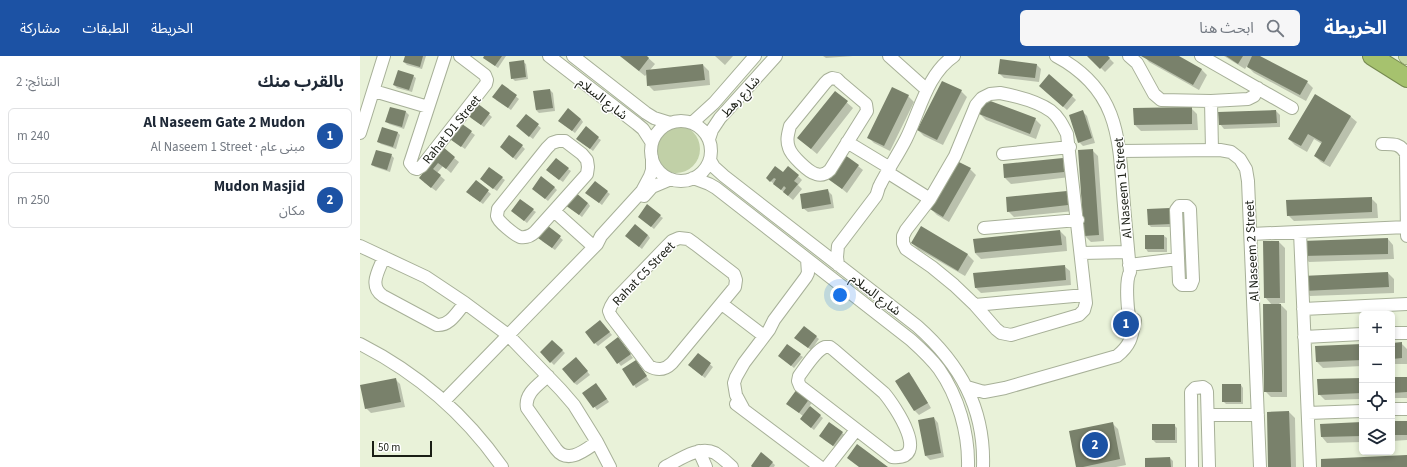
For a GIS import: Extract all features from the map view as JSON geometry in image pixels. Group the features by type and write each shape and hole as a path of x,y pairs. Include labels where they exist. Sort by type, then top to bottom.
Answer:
{"highway":[{"path":"1372,56 1407,78"},
{"path":"1381,56 1407,74"}],"street":[{"path":"360,133 384,56"},
{"name":"Rahat D1 Street","path":"445,56 410,163 411,166 416,169 422,166 486,84 486,75 460,56"},
{"name":"شارع السلام","path":"549,56 643,129 652,143"},
{"name":"شارع السلام","path":"573,56 646,113 654,118 670,123"},
{"name":"شارع رهط","path":"692,123 714,102 755,56"},
{"name":"شارع رهط","path":"709,139 712,130 720,118 776,56"},
{"path":"890,56 927,90"},
{"path":"838,265 838,246 866,203 876,196 879,186 906,140 927,90 937,72 954,56"},
{"name":"Al Naseem 1 Street","path":"967,387 984,392 1005,388 1117,356 1130,343 1133,335 1135,320 1131,296 1133,277 1129,269 1120,151 1116,130 1108,106 1095,86 1078,69 1056,56"},
{"path":"1202,56 1292,108"},
{"path":"1136,58 1157,98 1166,100 1211,101 1250,99 1254,96 1258,88"},
{"path":"832,78 840,82 866,104 867,108 867,111 847,142 830,170 826,174 821,175 812,172 793,156 787,141 790,126 825,83 832,78"},
{"path":"374,91 428,107"},
{"path":"1000,93 1038,104 1051,111 1061,121 1067,134 1070,147 1086,303 1084,310 1079,315 1011,335 1001,333 996,330 975,305 954,285 906,249 902,243 903,236 930,199 955,156 976,105 982,98 990,94 1000,93"},
{"path":"1211,101 1212,150"},
{"path":"621,218 648,182 652,170 652,157 652,143 656,134 662,128 677,121 692,123 705,132 711,146 710,160 706,168 693,178 678,180 671,179 658,170 652,157"},
{"path":"565,141 582,154 586,160 588,167 587,174 554,211 531,236 525,237 520,236 499,221 497,215 498,209 547,148 552,143 565,141"},
{"path":"847,142 930,199"},
{"path":"1382,144 1398,145 1403,148 1406,154 1407,236"},
{"path":"1003,154 1070,147"},
{"name":"Al Naseem 2 Street","path":"1120,151 1220,150 1231,152 1240,159 1246,169 1251,234 1260,467"},
{"name":"شارع السلام","path":"710,160 714,167 724,176 918,326 946,353 967,387 976,411 983,444 983,467"},
{"name":"شارع السلام","path":"693,178 716,188 926,353 939,369 957,404 966,440 968,467"},
{"path":"444,402 596,245 601,236 652,187 671,179"},
{"path":"1179,206 1187,206 1191,211 1193,280 1191,285 1182,285 1179,282 1178,259 1176,210 1179,206"},
{"path":"554,211 596,245"},
{"path":"814,245 827,245 837,240 855,219"},
{"path":"984,228 1078,220"},
{"path":"1251,234 1407,228"},
{"path":"1300,232 1310,467"},
{"name":"Rahat C5 Street","path":"680,238 688,239 734,274 736,280 735,287 722,304 672,363 661,370 654,369 649,366 613,320 609,311 614,301 666,247 672,241 680,238"},
{"path":"360,246 426,277 465,303 508,335 574,405 597,442 610,467"},
{"path":"1081,253 1128,252"},
{"path":"384,257 375,280 377,290 383,296 437,325 442,326 447,324 465,303"},
{"path":"798,294 808,273 807,259"},
{"path":"1129,269 1178,259"},
{"path":"820,467 736,404 728,391 728,383 731,376 744,363 774,320 784,311 798,294 816,278 829,276"},
{"path":"975,305 1085,295"},
{"path":"722,304 766,333"},
{"path":"1303,309 1407,304"},
{"path":"1395,334 1407,333"},
{"path":"1304,337 1359,334"},
{"path":"360,344 382,355 416,378 444,402 472,429 502,467"},
{"path":"826,346 830,347 884,393 896,409 903,423 911,442 910,449 906,455 899,458 892,457 856,430 800,386 798,381 799,376 821,348 826,346"},
{"path":"548,376 531,393 527,398 526,403 527,408 556,450 565,457 571,457 597,442"},
{"path":"1192,467 1191,392 1194,388 1203,387 1207,392 1209,467"},
{"name":"Al Naseem 1 Street","path":"976,411 987,397 1005,388"},
{"path":"1395,409 1407,409"},
{"path":"1308,413 1359,411"},
{"path":"1208,415 1258,415"},
{"path":"827,467 856,430"},
{"path":"664,467 705,451 715,454 732,467"},
{"path":"700,452 706,467"}],"green space":[{"path":"676,125 685,127 693,132 698,140 700,149 698,158 693,166 685,171 676,173 667,171 659,166 654,158 652,149 654,140 659,132 667,127"}],"building":[{"path":"405,56 423,56 420,67 403,62"},
{"path":"484,56 502,56 495,66 483,58"},
{"path":"620,56 647,56 649,58 639,71"},
{"path":"1087,56 1108,56 1110,58 1100,69"},
{"path":"1141,56 1179,56 1202,69 1193,85"},
{"path":"1226,56 1243,56 1238,64"},
{"path":"1252,56 1260,56 1308,81 1300,95 1247,67"},
{"path":"1000,59 1037,64 1035,78 998,74"},
{"path":"524,60 526,77 511,79 509,62"},
{"path":"703,64 705,80 647,86 646,70"},
{"path":"398,70 414,75 409,90 393,85"},
{"path":"1049,74 1073,95 1063,107 1039,86"},
{"path":"942,81 962,90 937,140 917,130"},
{"path":"502,84 517,95 508,108 492,97"},
{"path":"892,87 909,95 884,146 867,138"},
{"path":"550,89 553,108 536,110 533,91"},
{"path":"835,91 848,101 811,149 797,138"},
{"path":"1315,94 1351,116 1324,162 1314,156 1322,142 1308,134 1301,146 1288,139"},
{"path":"985,99 1036,118 1030,134 979,114"},
{"path":"477,103 490,113 481,125 467,115"},
{"path":"390,107 406,111 402,127 385,122"},
{"path":"1192,107 1192,124 1134,125 1133,108"},
{"path":"568,108 581,119 572,131 558,121"},
{"path":"1083,110 1092,138 1078,143 1069,115"},
{"path":"1276,110 1277,123 1219,125 1218,112"},
{"path":"526,114 539,124 529,137 516,126"},
{"path":"458,121 472,131 461,147 447,137"},
{"path":"586,126 599,137 590,149 576,139"},
{"path":"382,127 398,132 393,147 377,142"},
{"path":"509,135 523,145 513,158 500,147"},
{"path":"443,147 455,157 446,169 438,163 433,169 441,175 431,188 419,178"},
{"path":"1093,149 1099,235 1084,236 1078,150"},
{"path":"376,150 392,154 387,170 371,165"},
{"path":"845,155 859,165 842,189 828,179"},
{"path":"556,158 569,168 559,180 546,170"},
{"path":"1063,158 1064,172 1004,178 1003,164"},
{"path":"957,161 971,168 943,217 930,209"},
{"path":"775,166 783,172 788,166 799,175 794,181 798,184 788,196 783,192 786,188 784,186 781,190 773,184 776,179 774,178 770,182 766,178"},
{"path":"489,167 503,177 493,189 480,179"},
{"path":"541,176 555,187 545,199 532,189"},
{"path":"476,180 489,190 480,202 466,192"},
{"path":"595,181 608,191 599,203 585,193"},
{"path":"828,189 831,204 802,209 800,194"},
{"path":"1067,191 1068,205 1007,212 1006,197"},
{"path":"575,192 588,203 579,215 565,205"},
{"path":"1372,197 1372,212 1287,216 1286,200"},
{"path":"520,199 534,209 524,221 511,211"},
{"path":"647,204 661,215 651,227 638,217"},
{"path":"1170,208 1171,224 1148,225 1147,209"},
{"path":"635,224 648,235 639,247 625,236"},
{"path":"548,226 561,236 552,248 538,238"},
{"path":"921,226 968,254 958,271 911,243"},
{"path":"1060,230 1062,245 975,253 973,239"},
{"path":"1145,235 1164,235 1164,249 1145,249"},
{"path":"1388,238 1388,254 1302,256 1302,241"},
{"path":"1263,241 1279,241 1280,298 1264,298"},
{"path":"1065,265 1066,280 975,288 973,273"},
{"path":"1388,272 1389,287 1303,291 1302,276"},
{"path":"1263,304 1281,304 1282,392 1264,392"},
{"path":"600,320 610,332 594,344 585,332"},
{"path":"804,326 817,336 808,348 794,338"},
{"path":"618,337 631,354 617,364 605,347"},
{"path":"552,340 563,350 550,363 540,352"},
{"path":"1402,342 1402,358 1395,359 1395,343"},
{"path":"787,344 801,354 791,366 778,356"},
{"path":"1359,344 1359,360 1316,362 1315,346"},
{"path":"698,353 711,363 702,376 688,365"},
{"path":"576,357 588,371 574,383 562,369"},
{"path":"636,360 647,376 633,386 622,369"},
{"path":"909,372 928,403 914,411 895,381"},
{"path":"1395,377 1407,377 1407,392 1395,393"},
{"path":"396,378 401,402 365,409 360,385"},
{"path":"1359,378 1359,393 1318,395 1317,379"},
{"path":"596,383 607,399 593,408 582,393"},
{"path":"1222,384 1241,384 1241,402 1222,402"},
{"path":"797,389 810,398 799,413 786,404"},
{"path":"810,406 821,415 811,428 800,419"},
{"path":"1289,411 1291,467 1268,467 1267,412"},
{"path":"934,417 941,453 925,456 918,420"},
{"path":"1395,421 1407,421 1407,435 1395,435"},
{"path":"829,422 843,432 833,446 819,436"},
{"path":"1113,422 1120,459 1083,467 1076,467 1069,431"},
{"path":"1359,422 1359,436 1321,437 1320,424"},
{"path":"1152,424 1175,424 1175,440 1152,440"},
{"path":"857,444 888,467 859,467 847,458"},
{"path":"761,452 773,462 769,467 752,467 751,466"},
{"path":"1407,455 1407,467 1321,467 1321,459"},
{"path":"1170,457 1171,467 1145,467 1145,458"}],"place":[{"name":"Al Naseem Gate 2 Mudon","path":"1126,324"},
{"name":"Mudon Masjid","path":"1095,445"}]}
